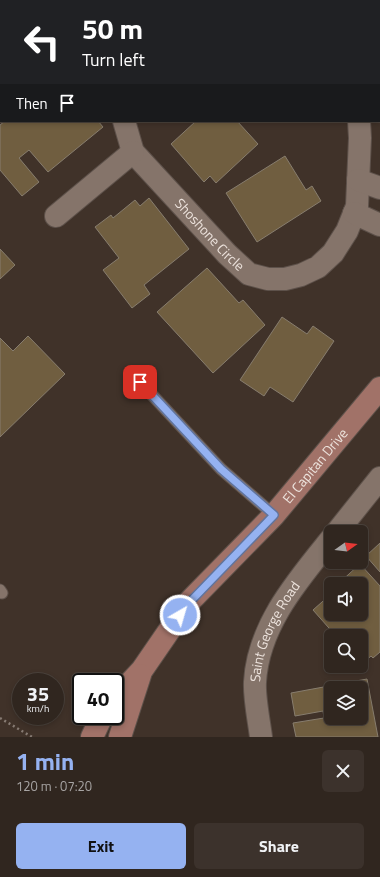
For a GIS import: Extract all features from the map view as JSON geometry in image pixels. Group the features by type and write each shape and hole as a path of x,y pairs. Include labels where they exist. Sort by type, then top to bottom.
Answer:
{"street":[{"name":"Shoshone Circle","path":"124,122 133,152 227,254 249,274 268,279 285,279 302,275 318,267 333,253 347,231 357,206 360,138 359,122"},
{"path":"56,216 133,152"},
{"path":"358,180 380,188"},
{"path":"354,213 380,225"},
{"name":"El Capitan Drive","path":"124,689 142,670 188,604 274,515 380,388"},
{"path":"342,525 380,478"},
{"name":"Saint George Road","path":"261,737 255,683 261,646 276,612 301,576 324,548"},
{"name":"El Capitan Drive","path":"120,737 142,670"},
{"path":"92,737 98,725"}],"lane":[{"path":"140,382 221,469 274,515"}],"path":[{"path":"0,718 32,737"}],"building":[{"path":"4,122 99,122 103,127 48,172 29,150 19,158 39,182 22,196 0,170 0,125"},
{"path":"195,122 238,122 258,144 216,183 210,176 204,182 171,144"},
{"path":"285,156 306,190 312,186 321,201 257,242 226,193"},
{"path":"149,198 189,249 144,285 150,294 132,308 103,270 119,258 95,227 111,215 113,218 135,200 140,206"},
{"path":"0,249 15,265 0,279"},
{"path":"207,268 239,303 243,300 265,325 213,373 157,312"},
{"path":"282,317 307,334 313,326 334,341 293,402 270,387 264,396 240,380"},
{"path":"28,336 65,374 0,437 0,338 13,351"},
{"path":"380,543 380,572 368,558 368,554"},
{"path":"354,569 365,569 380,586 380,652 373,658 371,656 368,659 368,629 330,629 313,610 324,600 324,621 368,621 368,577 346,577"},
{"path":"367,679 367,681 356,681"},
{"path":"368,684 378,737 296,737 293,723 324,718 324,725 368,725"},
{"path":"324,687 324,718 323,711 295,716 291,693"}],"route":[{"path":"140,382 221,469 274,515 188,604 180,615"}]}
